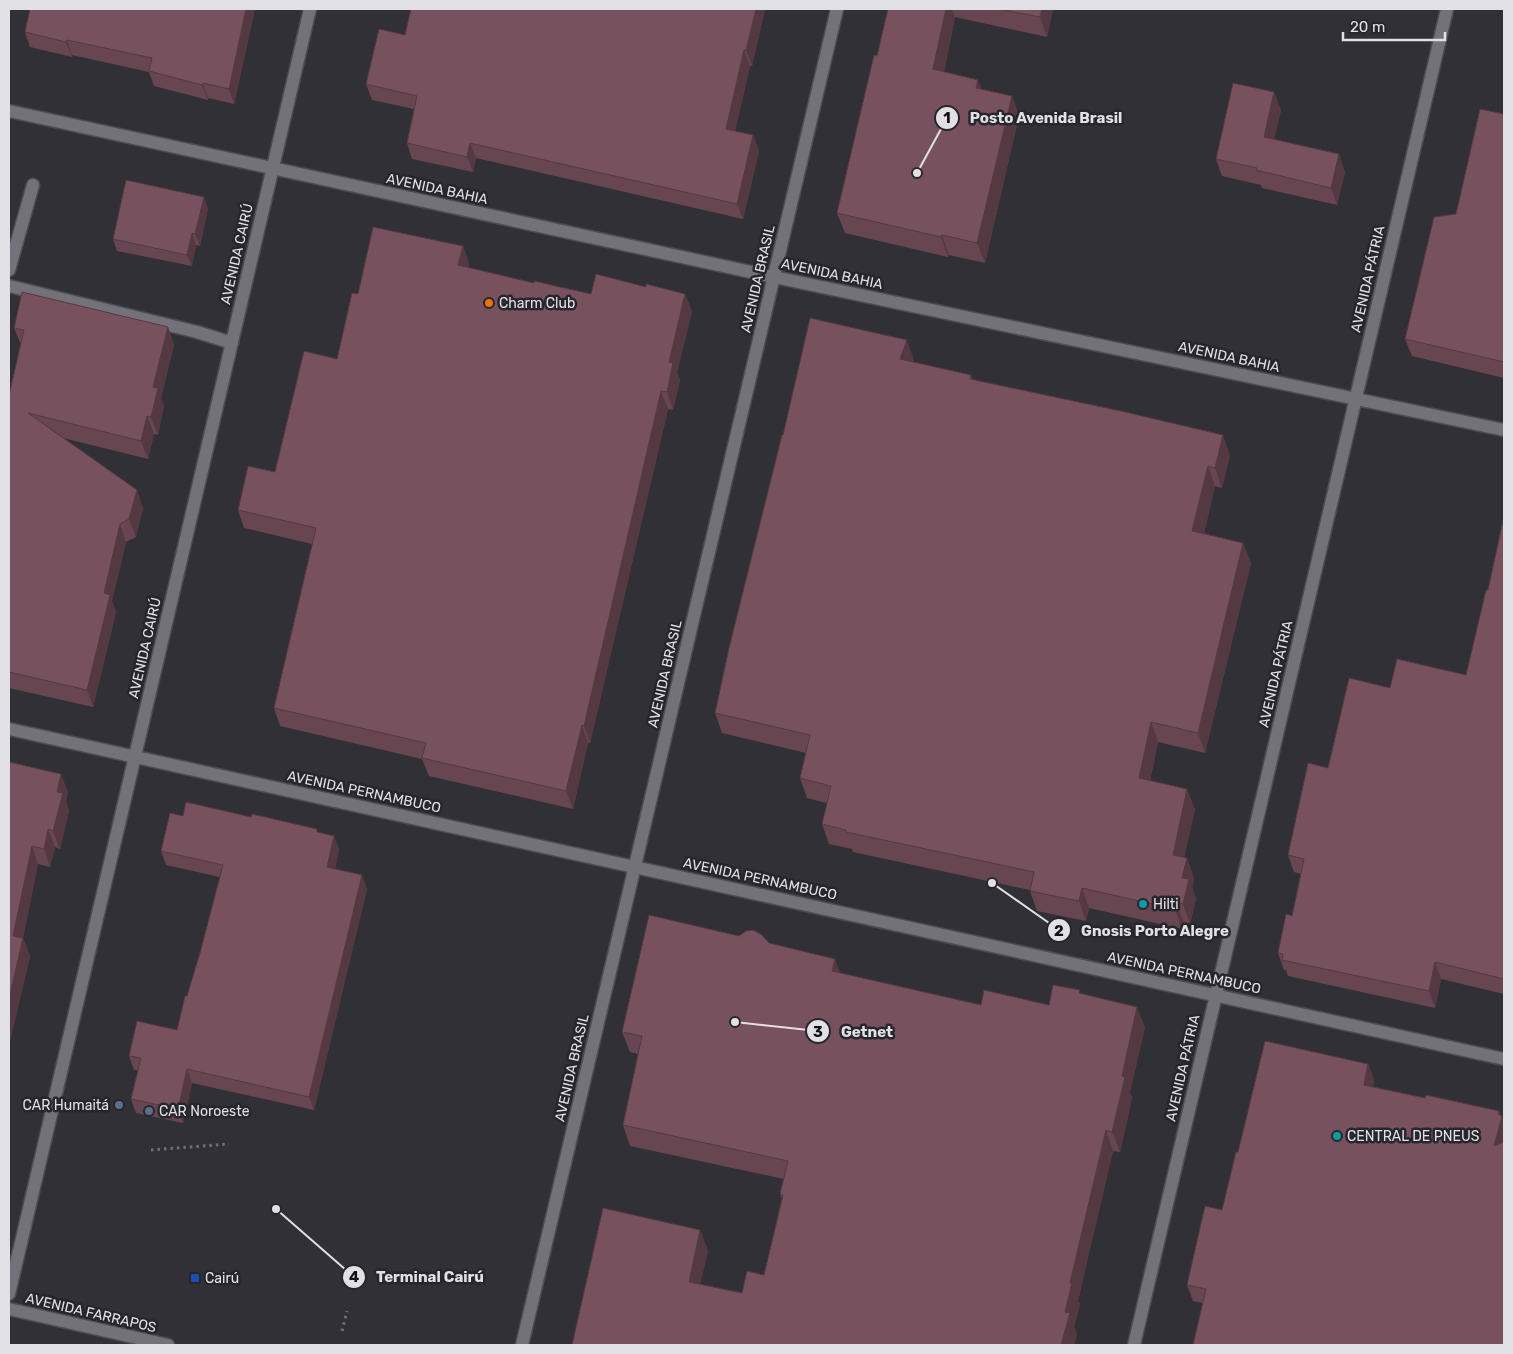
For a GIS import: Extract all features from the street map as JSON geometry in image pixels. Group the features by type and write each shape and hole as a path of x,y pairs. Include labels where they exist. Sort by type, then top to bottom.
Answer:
{"street":[{"name":"AVENIDA CAIRÚ","path":"9,1294 310,9"},
{"name":"AVENIDA BRASIL","path":"522,1345 837,9"},
{"name":"AVENIDA PÁTRIA","path":"1134,1345 1447,9"},
{"name":"AVENIDA BAHIA","path":"9,111 774,277 1504,430"},
{"path":"9,270 33,185"},
{"path":"9,286 197,332 232,343"},
{"name":"AVENIDA PERNAMBUCO","path":"9,729 1504,1059"},
{"name":"AVENIDA FARRAPOS","path":"9,1309 168,1345"}],"path":[{"path":"151,1150 229,1144"},
{"path":"342,1332 346,1311"}],"building":[{"path":"30,9 246,9 229,89 203,83 202,85 149,71 152,58 67,40 66,42 25,32"},
{"path":"411,9 756,9 746,50 744,50 726,129 753,135 737,204 470,143 467,157 407,143 417,96 366,84 379,29 405,35"},
{"path":"888,9 946,9 933,69 978,80 976,88 1012,96 977,243 942,235 941,237 837,213 874,55 877,56"},
{"path":"999,9 1042,9 1040,17"},
{"path":"1233,83 1274,92 1264,137 1339,154 1331,188 1216,159"},
{"path":"1480,109 1504,114 1504,362 1405,339 1434,217 1456,214"},
{"path":"126,180 204,197 195,234 192,233 187,255 113,239"},
{"path":"373,227 463,246 458,265 534,283 534,281 591,294 596,274 646,287 646,284 685,294 669,362 673,363 667,392 661,391 584,726 582,725 566,791 422,758 426,743 274,708 316,528 238,510 248,466 275,472 304,351 337,359 352,293 358,294"},
{"path":"22,292 168,327 153,387 158,388 151,417 147,416 141,441 28,413 137,490 129,519 120,524 104,593 110,595 87,690 9,672 9,395 24,330 14,328"},
{"path":"810,318 907,340 900,359 971,375 970,379 1223,435 1215,468 1208,466 1192,531 1243,543 1198,733 1151,722 1139,778 1187,789 1173,855 1187,858 1182,878 1189,879 1183,904 1176,903 1175,909 1082,888 1079,901 1030,891 1034,872 846,832 846,830 822,824 831,786 800,778 810,735 715,713 729,648 783,435"},
{"path":"1504,516 1504,979 1435,962 1429,991 1282,960 1283,954 1278,953 1286,914 1292,916 1304,859 1288,855 1308,763 1328,768 1349,678 1390,688 1397,659 1466,675 1486,590 1488,590"},
{"path":"9,762 61,774 57,792 63,793 53,831 48,829 44,849 32,846 13,936 23,938 9,999"},
{"path":"186,802 251,817 252,814 317,829 317,832 334,836 327,867 362,875 309,1097 187,1069 178,1109 131,1099 141,1058 129,1056 137,1021 177,1030 223,865 161,851 170,813 183,816"},
{"path":"649,915 739,936 746,931 753,930 762,935 769,943 835,959 832,971 981,1005 984,990 1049,1005 1053,985 1080,990 1079,993 1137,1007 1122,1076 1125,1077 1112,1132 1106,1130 1070,1283 1072,1283 1065,1312 1070,1313 1061,1345 572,1345 603,1208 700,1230 689,1282 742,1293 747,1271 764,1275 783,1195 780,1194 788,1161 623,1125 642,1036 622,1032"},
{"path":"1265,1041 1368,1064 1364,1085 1425,1098 1426,1095 1499,1111 1498,1114 1502,1116 1494,1146 1504,1142 1504,1345 1193,1345 1206,1289 1187,1285 1205,1206 1222,1210"}],"place":[{"name":"Posto Avenida Brasil","path":"917,173"},
{"name":"Charm Club","path":"489,303"},
{"name":"Gnosis Porto Alegre","path":"992,883"},
{"name":"Hilti","path":"1143,904"},
{"name":"Getnet","path":"735,1022"},
{"name":"CAR Humaitá","path":"119,1105"},
{"name":"CAR Noroeste","path":"149,1111"},
{"name":"CENTRAL DE PNEUS","path":"1337,1136"},
{"name":"Terminal Cairú","path":"276,1209"},
{"name":"Cairú","path":"195,1278"}]}
